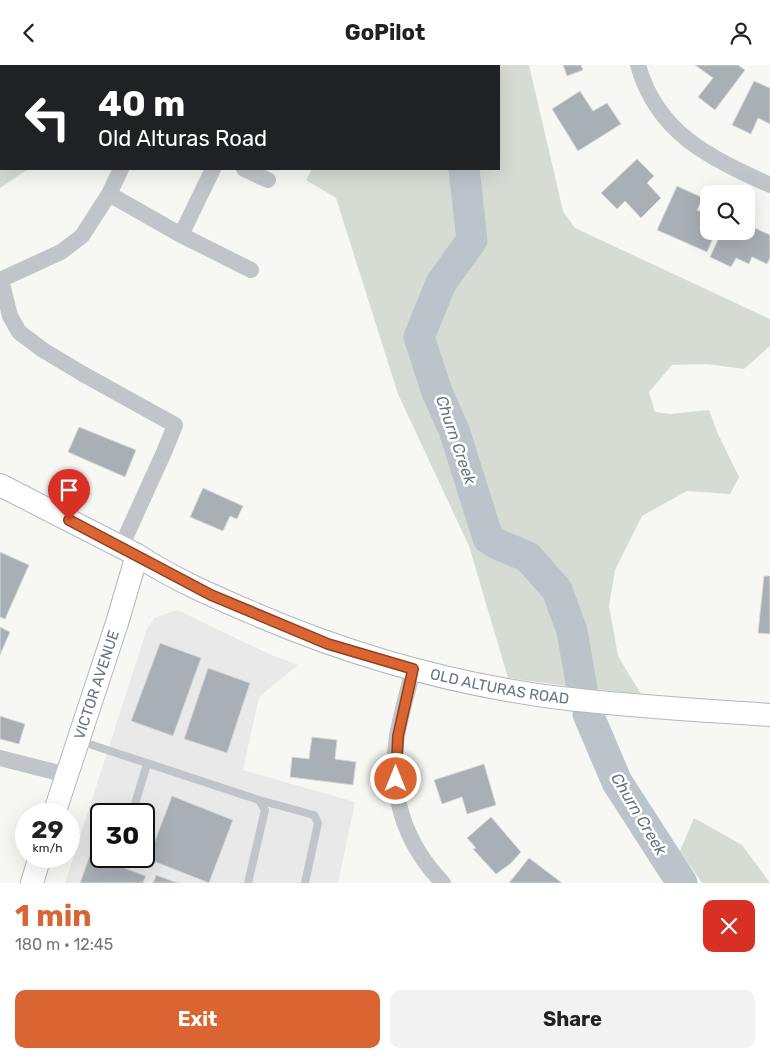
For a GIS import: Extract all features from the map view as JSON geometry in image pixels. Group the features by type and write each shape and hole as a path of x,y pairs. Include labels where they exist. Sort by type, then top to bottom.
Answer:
{"main road":[{"name":"OLD ALTURAS ROAD","path":"0,485 211,595 328,644 413,669 507,690 551,697 642,706 770,715"},
{"name":"VICTOR AVENUE","path":"58,803 117,623 129,551"},
{"path":"32,883 36,868"}],"street":[{"path":"638,65 644,81 658,106 679,132 712,157 770,185"},
{"path":"121,170 109,194 82,236 61,252 0,280 10,316 19,332 43,350 83,374 175,425 129,551"},
{"path":"182,235 213,170"},
{"path":"246,170 268,180"},
{"path":"109,194 182,235 251,270"},
{"path":"413,669 398,736 396,779 406,830 424,861 443,883"},
{"path":"0,758 67,775"}],"lane":[{"path":"78,740 259,800 314,815 318,823 304,883"},
{"path":"136,803 148,764"},
{"path":"248,883 264,810 259,800"}],"shaded area":[{"path":"500,65 529,65 563,211 575,228 770,319 770,346 744,369 707,364 672,365 649,392 655,412 670,414 709,410 718,434 739,477 730,494 687,491 642,516 615,570 609,606 618,656 641,694 508,678 469,546 398,394 336,198 306,180 311,170 500,170"},
{"path":"0,170 27,170 0,188"},
{"path":"177,610 269,654 298,665 259,697 243,770 355,802 338,883 65,883 70,868 80,868 80,837 90,806 90,868 155,868 155,803 91,803 147,629 154,618"},
{"path":"694,818 742,845 770,883 702,883 680,851"}],"building":[{"path":"563,65 581,65 583,70 567,76"},
{"path":"695,65 738,65 745,70 715,110 698,97 713,78"},
{"path":"754,81 770,88 770,124 758,118 751,134 732,125"},
{"path":"580,91 593,111 607,103 621,124 578,151 552,109"},
{"path":"637,159 654,176 647,183 661,198 641,218 625,201 617,209 601,193"},
{"path":"677,186 700,197 700,204 697,210 700,211 700,240 712,240 707,252 657,230"},
{"path":"755,228 770,235 770,258 767,264 752,257 749,264 736,258 731,267 710,257 718,240 755,240"},
{"path":"79,427 136,450 125,477 68,452"},
{"path":"203,488 243,506 237,519 230,516 223,531 190,517"},
{"path":"0,552 29,565 5,619 0,617"},
{"path":"764,576 770,576 770,634 758,633"},
{"path":"0,627 10,632 0,655"},
{"path":"160,643 201,658 173,736 131,721"},
{"path":"208,668 250,683 227,753 184,739"},
{"path":"0,716 25,724 19,744 0,739"},
{"path":"312,737 337,740 335,759 356,762 353,785 290,777 292,757 309,759"},
{"path":"484,764 496,805 467,814 462,797 442,804 434,780"},
{"path":"172,796 233,820 209,883 155,862 155,841"},
{"path":"491,817 521,852 510,864 496,874 473,849 476,848 467,838"},
{"path":"90,855 90,868 125,868 146,876 143,883 80,883"},
{"path":"529,858 562,883 509,883"},
{"path":"156,875 178,883 153,883"}],"waterway":[{"name":"Churn Creek","path":"464,170 472,240 441,283 419,337 437,392 454,430 488,538 497,544 528,557 557,590 572,631 582,688"},
{"name":"Churn Creek","path":"588,714 617,782 682,883"}],"route":[{"path":"69,520 211,595 328,644 413,669 398,736 395,768 396,779"}]}
